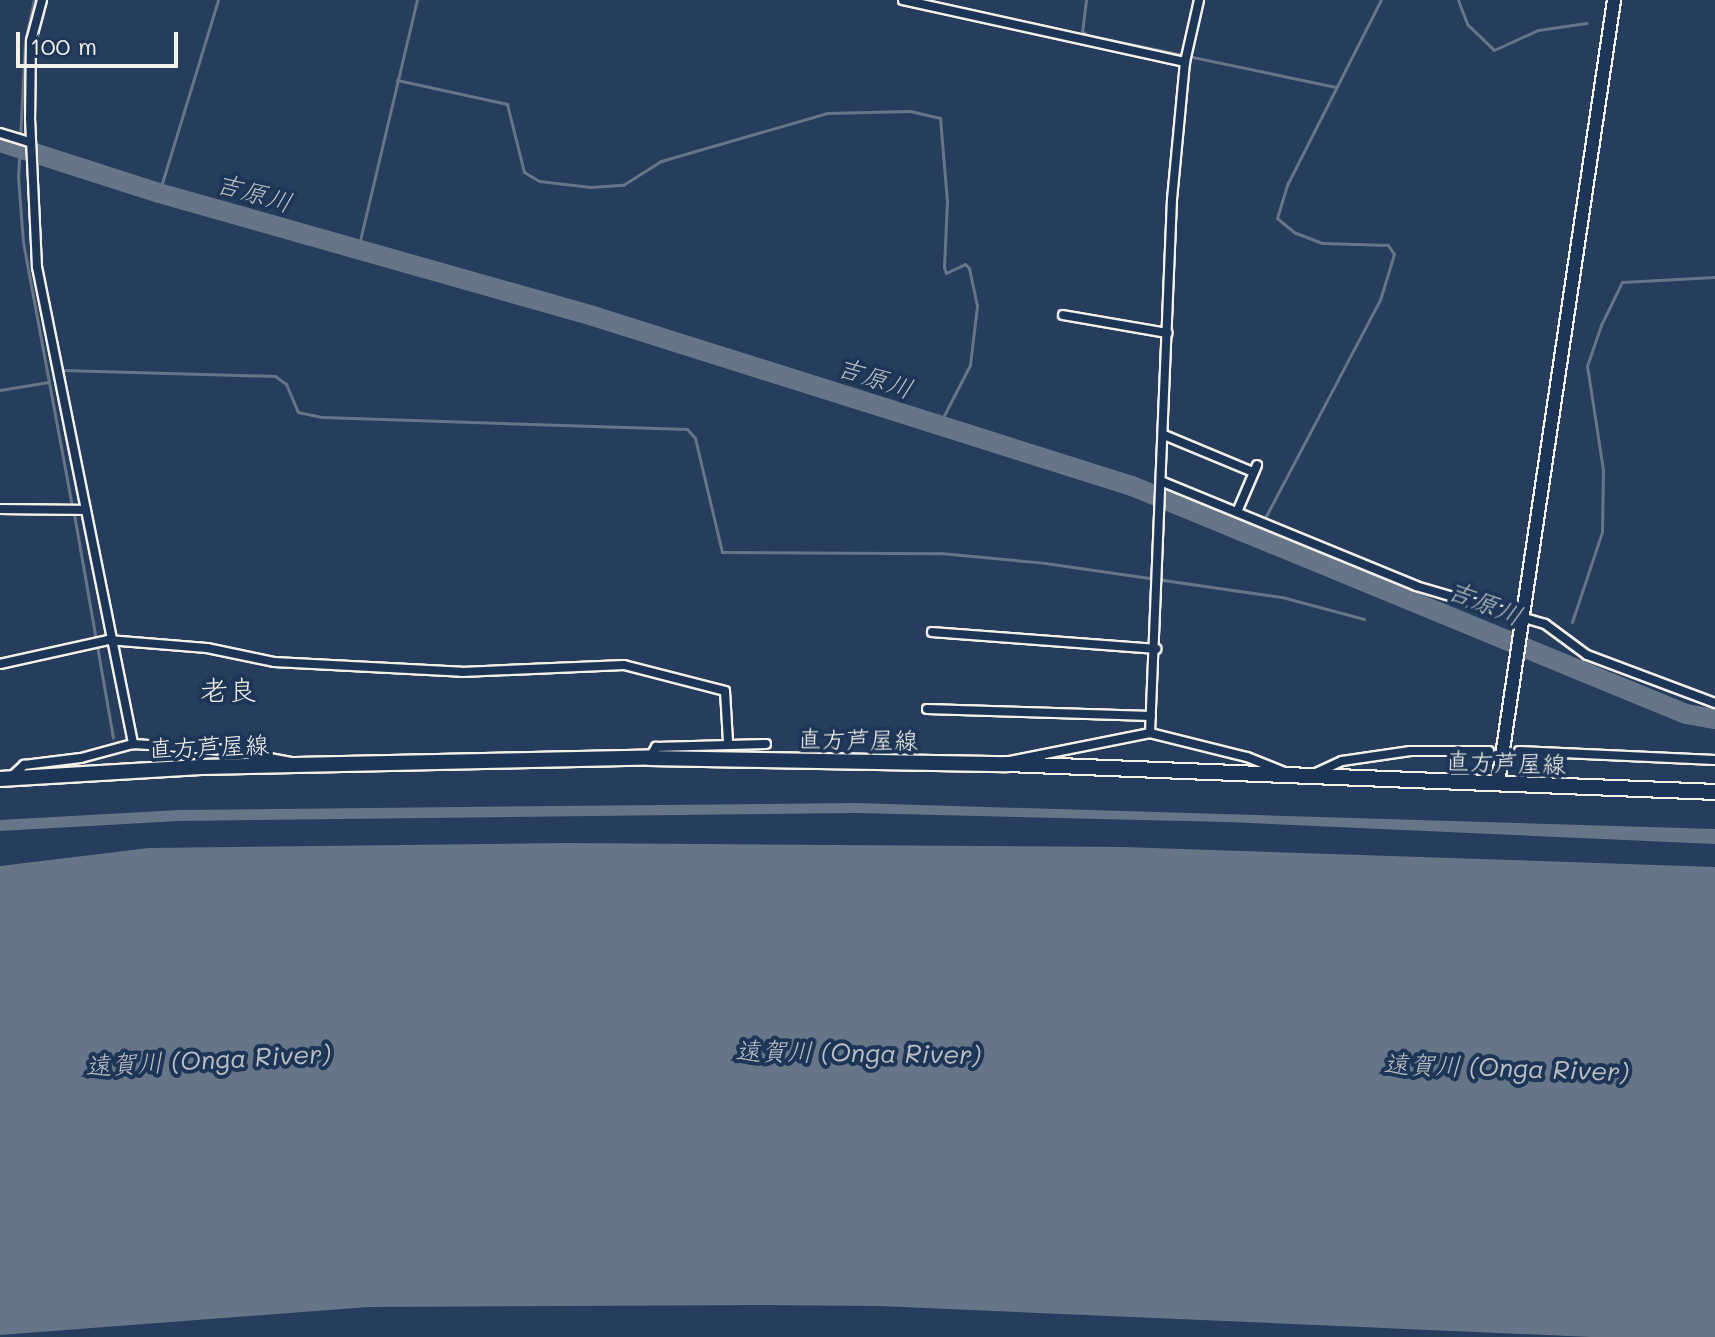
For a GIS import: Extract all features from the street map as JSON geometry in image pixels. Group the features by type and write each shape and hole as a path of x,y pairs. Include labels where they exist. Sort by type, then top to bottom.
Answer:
{"main road":[{"name":"直方芦屋線","path":"4,779 295,764 649,758 1007,764 1715,792"}],"street":[{"path":"42,0 31,41 30,142 37,267 86,510 108,640 133,744"},
{"path":"903,0 1185,62"},
{"path":"1150,733 1163,482 1172,199 1185,62 1199,0"},
{"path":"1498,783 1614,0"},
{"path":"0,133 30,142"},
{"path":"1063,315 1167,333"},
{"path":"1164,435 1255,468 1237,512"},
{"path":"1163,482 1416,586 1523,622 1603,663 1715,703"},
{"path":"0,509 86,510"},
{"path":"932,632 1156,649"},
{"path":"0,664 108,640 207,648 274,662 462,672 624,665 725,691 728,741"},
{"path":"927,709 1151,716"},
{"path":"1007,764 1032,754 1150,733 1247,757 1289,775"},
{"path":"649,758 656,747 728,741 766,744"},
{"path":"4,779 24,765 81,758 133,744 227,750 295,764"},
{"path":"1310,776 1342,761 1410,751 1489,751"},
{"path":"1519,751 1715,760"}],"water":[{"path":"856,803 1715,829 1715,844 1227,822 856,813 179,821 0,831 0,820 179,810"},
{"name":"遠賀川 (Onga River)","path":"567,843 1123,847 1715,867 1715,1337 1591,1337 880,1306 759,1305 368,1307 0,1335 0,866 149,848"}],"waterway":[{"path":"34,0 25,41 18,177 23,242 72,506"},
{"path":"159,193 218,0"},
{"path":"358,249 417,0"},
{"path":"1086,0 1082,31 1087,35 1336,87"},
{"path":"1266,516 1380,300 1394,254 1388,245 1322,243 1294,232 1277,218 1288,183 1381,0"},
{"path":"1458,0 1467,24 1494,50 1538,30 1586,23"},
{"path":"397,80 507,104 524,172 539,181 591,187 623,185 661,161 827,113 910,111 940,118 947,201 944,267 946,273 965,264 969,268 977,306 970,365 940,423"},
{"name":"吉原川","path":"0,142 159,193 593,316 1132,486 1686,714 1715,719"},
{"path":"1572,622 1602,532 1603,470 1587,366 1601,325 1622,282 1715,277"},
{"path":"62,370 275,376 286,384 298,412 322,417 687,429 695,438 722,552 940,553 1045,563 1282,597 1364,619"},
{"path":"0,390 48,382"},
{"path":"74,514 113,738"},
{"name":"吉原川","path":"1560,661 1562,654"}],"tunnel":[{"path":"1489,751 1519,751"}],"district":[{"name":"老良","path":"228,689"}]}
